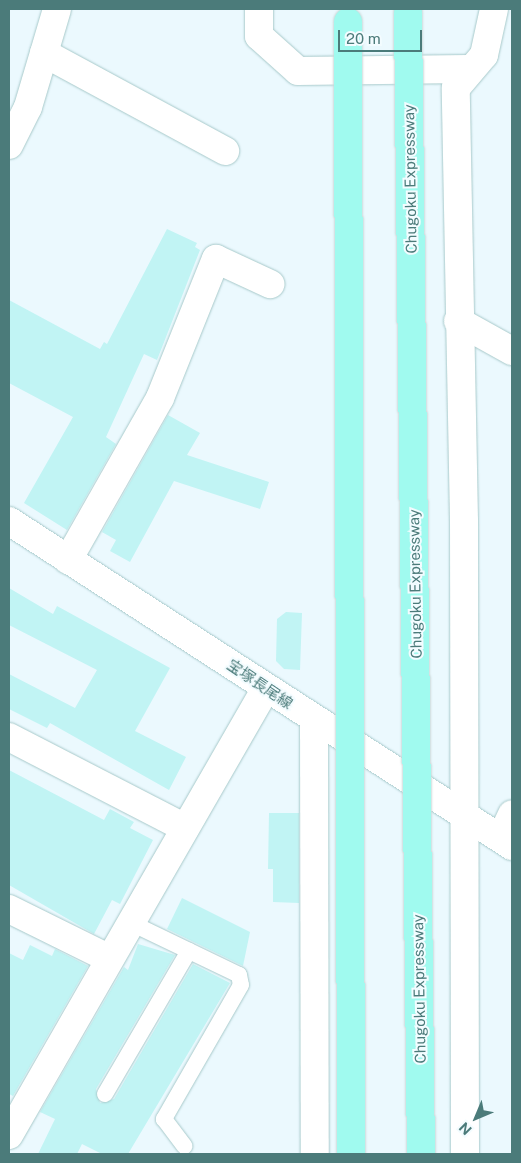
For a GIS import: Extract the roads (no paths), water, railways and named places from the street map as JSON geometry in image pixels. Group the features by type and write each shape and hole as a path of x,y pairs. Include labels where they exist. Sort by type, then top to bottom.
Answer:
{"highway":[{"name":"Chugoku Expressway","path":"408,13 421,1154"},
{"path":"348,22 352,1154"}],"street":[{"path":"9,145 28,107 58,9"},
{"path":"259,9 259,36 298,71 468,70"},
{"path":"465,1154 464,522 458,321 456,88 468,70 484,55 494,9"},
{"path":"44,53 225,151"},
{"path":"68,560 160,398 216,259 270,284"},
{"path":"458,321 512,351"},
{"name":"宝塚長尾線","path":"9,520 464,818 508,833"},
{"path":"9,1135 108,958 266,688"},
{"path":"314,720 315,1154"},
{"path":"9,737 185,828"},
{"path":"9,909 108,958"}],"lane":[{"path":"129,922 239,975 241,985 164,1119 184,1146"},
{"path":"105,1094 189,951"}]}
